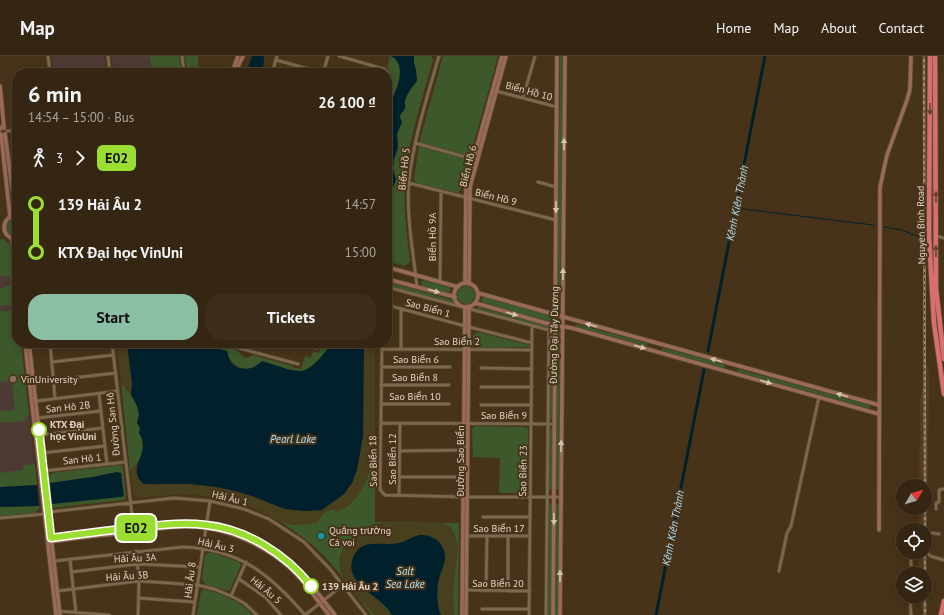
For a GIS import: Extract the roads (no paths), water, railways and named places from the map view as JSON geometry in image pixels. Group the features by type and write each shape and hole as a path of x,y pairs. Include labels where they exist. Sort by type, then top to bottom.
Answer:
{"highway":[{"name":"Nguyen Binh Road","path":"930,56 929,236 934,316 944,394"},
{"name":"Nguyen Binh Road","path":"935,56 936,289 944,359"},
{"path":"929,236 936,236"},
{"path":"941,615 944,601"}],"street":[{"path":"48,56 49,68"},
{"path":"108,56 109,68"},
{"path":"182,56 183,68"},
{"path":"233,68 238,56"},
{"path":"237,68 243,56"},
{"path":"274,68 277,56"},
{"path":"324,68 328,56"},
{"path":"339,56 381,68"},
{"name":"Biển Hồ 5","path":"417,286 409,213 409,184 415,143 439,56"},
{"name":"Biển Hồ 6","path":"468,198 466,186 502,56"},
{"name":"Biển Hồ 6","path":"467,284 468,198 470,186 506,56"},
{"path":"523,98 535,56"},
{"name":"Đường Đại Tây Dương","path":"553,615 558,56"},
{"name":"Đường Đại Tây Dương","path":"560,615 565,56"},
{"path":"879,530 880,187 887,155 910,90 911,56"},
{"path":"276,60 305,68"},
{"path":"0,86 2,131 10,216 2,222 2,234 12,238"},
{"name":"Biển Hồ 10","path":"496,91 557,107"},
{"path":"2,131 12,130"},
{"path":"2,131 12,192"},
{"path":"415,143 473,159"},
{"path":"538,182 556,187"},
{"name":"Biển Hồ 9","path":"409,184 556,220"},
{"name":"Biển Hồ 9A","path":"440,282 441,191"},
{"path":"936,236 944,238"},
{"path":"392,268 458,287 467,284 475,288 478,293 879,405"},
{"path":"392,279 455,297"},
{"path":"458,287 455,297 457,303 467,308"},
{"path":"392,288 549,330"},
{"path":"467,308 475,303 478,293"},
{"path":"475,303 879,414"},
{"name":"Sao Biển 1","path":"392,306 532,343"},
{"name":"Đường Sao Biển","path":"462,615 465,536 467,308"},
{"path":"401,309 401,349"},
{"path":"546,615 549,324"},
{"name":"Sao Biển 23","path":"529,615 532,326"},
{"path":"653,351 655,343"},
{"path":"26,348 49,512 50,540 58,613"},
{"path":"29,348 33,401 42,453 45,514 54,561 58,613"},
{"path":"51,348 56,398"},
{"name":"Đường San Hô","path":"113,348 134,530"},
{"path":"239,348 298,364"},
{"name":"Sao Biển 2","path":"382,349 532,350"},
{"name":"Sao Biển 18","path":"382,349 380,488 385,495 561,497"},
{"path":"52,362 114,355"},
{"path":"730,372 732,364"},
{"name":"Sao Biển 6","path":"382,367 450,367"},
{"path":"481,368 532,369"},
{"path":"54,380 116,373"},
{"name":"Sao Biển 8","path":"381,385 449,386"},
{"path":"481,387 532,388"},
{"path":"33,401 118,391"},
{"path":"99,394 107,464"},
{"path":"779,571 787,533 791,526 819,397"},
{"name":"Sao Biển 10","path":"381,404 449,404"},
{"path":"481,405 532,406"},
{"name":"San Hô 2B","path":"37,418 101,411"},
{"name":"Sao Biển 9","path":"381,423 554,424"},
{"name":"Sao Biển 12","path":"399,495 400,423"},
{"name":"Đường Sao Biển","path":"465,497 463,477 466,423"},
{"path":"39,435 103,428"},
{"path":"42,453 104,446"},
{"path":"400,451 464,450"},
{"name":"San Hô 1","path":"42,471 126,462"},
{"path":"400,477 463,477"},
{"path":"936,509 936,503 939,502 939,490 944,489"},
{"name":"Hải Âu 1","path":"49,512 174,498 210,501 244,509 269,519 312,550 343,585 366,615"},
{"name":"Hải Âu 8","path":"193,615 210,501"},
{"path":"0,518 45,514"},
{"path":"483,517 530,517"},
{"path":"50,540 178,524 206,526 244,539 265,550 300,578 321,602 335,615"},
{"path":"939,534 931,532 929,534 928,553 930,556 944,560"},
{"name":"Sao Biển 17","path":"465,536 530,536"},
{"path":"486,590 487,536"},
{"path":"508,536 508,590"},
{"name":"Hải Âu 3","path":"54,561 136,551 183,547 202,548 220,552 246,562 273,580 305,615"},
{"path":"136,551 139,581 138,615"},
{"path":"70,559 76,613"},
{"path":"231,596 240,579 246,562"},
{"name":"Hải Âu 3A","path":"71,572 138,564 200,567"},
{"name":"Hải Âu 5","path":"240,579 264,597 281,615"},
{"name":"Hải Âu 3B","path":"57,591 139,581 198,585 214,589 231,596 244,603 257,615"},
{"path":"305,615 343,585"},
{"name":"Đường Sao Biển","path":"464,590 466,615"},
{"name":"Sao Biển 20","path":"464,590 530,590"},
{"path":"138,598 195,602"},
{"path":"321,602 329,615"},
{"path":"910,603 911,615"},
{"path":"482,609 529,609"},
{"path":"58,613 109,615"}],"water":[{"path":"252,56 264,56 263,68 248,68"},
{"path":"391,56 414,56 417,81 407,95 405,108 400,115 402,122 397,134 398,147 394,159 393,169 396,180 392,190 392,99 399,82 400,74 397,61"},
{"name":"Pearl Lake","path":"128,348 215,348 227,351 232,363 241,368 251,368 262,361 288,369 302,371 314,364 328,348 364,348 363,436 357,470 352,483 344,494 322,510 306,511 285,509 252,496 216,487 189,484 144,484 139,478 137,472 137,466 143,447 139,433 140,428 137,423 139,414 137,406 131,395 132,384"},
{"path":"117,472 121,473 124,496 122,497 52,504 50,483"},
{"path":"37,485 39,506 0,507 0,487"},
{"name":"Salt Sea Lake","path":"419,535 434,538 441,544 445,553 445,559 439,577 437,596 441,615 392,615 384,605 365,590 355,579 351,569 352,561 355,553 365,545 399,543"}],"waterway":[{"name":"Kênh Kiên Thành","path":"708,351 765,56"},
{"path":"735,208 873,225"},
{"path":"884,227 902,230 919,237"},
{"name":"Kênh Kiên Thành","path":"656,615 704,370"}],"railway":[{"path":"924,56 925,479"},
{"path":"925,515 925,523"},
{"path":"925,559 925,567"},
{"path":"925,603 925,615"}],"place":[{"name":"VinUniversity","path":"13,379"},
{"name":"KTX Đại học VinUni","path":"39,430"},
{"name":"Quảng trường Cá voi","path":"321,536"},
{"name":"139 Hải Âu 2","path":"311,586"}]}
